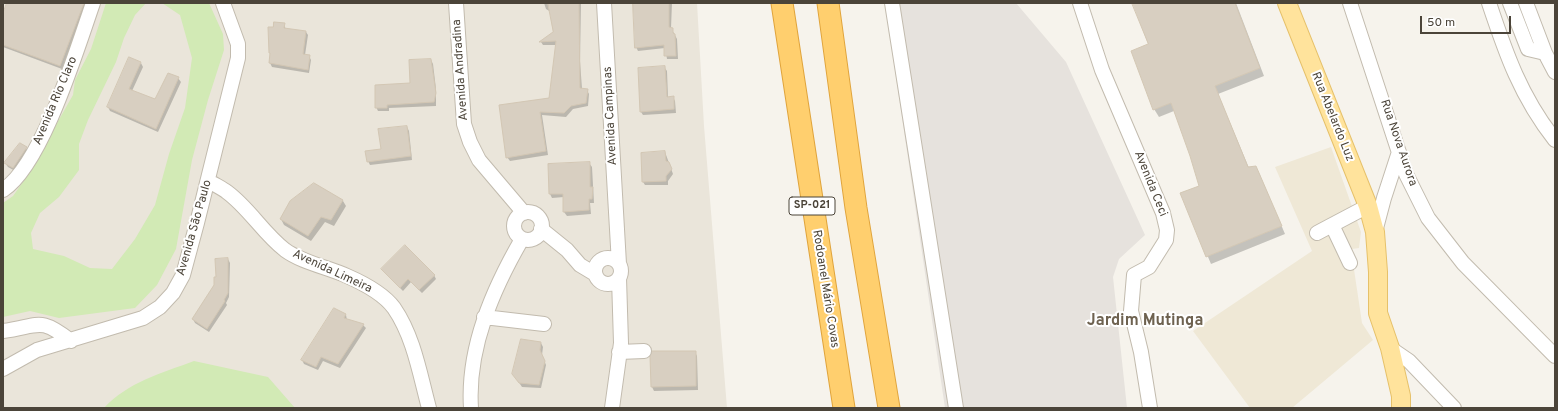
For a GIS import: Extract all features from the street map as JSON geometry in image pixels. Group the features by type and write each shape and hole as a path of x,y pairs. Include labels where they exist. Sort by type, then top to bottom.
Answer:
{"highway":[{"name":"Rodoanel Mário Covas","path":"782,3 844,408"},
{"path":"828,3 851,177 889,408"}],"main road":[{"name":"Rua Abelardo Luz","path":"1287,3 1368,206 1375,232 1378,272 1377,304 1382,326 1390,348 1401,396 1401,408"}],"street":[{"name":"Avenida Rio Claro","path":"3,190 11,185 26,166 42,139 74,59 93,3"},
{"name":"Avenida São Paulo","path":"3,369 36,350 71,341 143,318 160,307 173,293 183,275 209,182 238,58 238,44 223,3"},
{"name":"Avenida Andradina","path":"456,3 459,73 466,130 479,160 524,213"},
{"name":"Avenida Campinas","path":"604,3 617,229 604,268 620,318"},
{"path":"892,3 956,408"},
{"name":"Avenida Ceci","path":"1080,3 1102,70 1163,213 1167,230 1166,240 1149,267 1134,275 1132,293 1131,311 1141,352 1150,408"},
{"name":"Rua Nova Aurora","path":"1350,3 1399,152 1428,218 1445,243 1468,268 1555,356"},
{"path":"1489,3 1504,48 1520,87 1538,118 1555,140"},
{"path":"1510,3 1528,49 1545,53"},
{"path":"1526,3 1545,53 1555,72"},
{"name":"Rua Abelardo Luz","path":"1375,232 1399,152"},
{"path":"1390,180 1414,189"},
{"name":"Avenida Limeira","path":"209,182 227,192 253,217 269,236 286,251 375,290 393,308 410,339 429,408"},
{"path":"1317,233 1368,206"},
{"path":"524,213 531,213 537,216 541,222 541,229 539,235 534,239 528,240 522,239 516,234 514,228 515,222 519,216 524,213"},
{"path":"1332,225 1350,263"},
{"path":"541,229 567,250 580,265 604,268"},
{"path":"471,408 470,395 475,360 484,317 500,278 522,239"},
{"name":"Avenida Campinas","path":"604,268 621,271 619,278 619,352 612,408"},
{"path":"484,317 544,324"},
{"path":"3,331 46,324 71,341"},
{"path":"1390,348 1409,361 1452,407"},
{"path":"619,352 644,351"}],"shaded area":[{"path":"3,3 697,3 704,126 727,408 3,408"},
{"path":"885,3 1016,3 1066,62 1145,235 1119,259 1113,277 1127,408 945,408"},
{"path":"1331,147 1361,232 1359,248 1352,249 1352,256 1362,323 1373,340 1292,408 1250,408 1193,331 1312,251 1275,167"}],"green space":[{"path":"106,3 146,3 135,15 124,38 116,62 88,120 79,144 79,170 59,197 40,213 31,233 33,249 64,256 90,268 112,269 135,239 155,205 169,154 185,108 192,58 180,15 162,3 209,3 223,34 224,50 208,100 192,160 176,249 157,285 135,308 59,318 30,311 3,317 3,203 13,196 25,179 73,95 75,80 91,49"},
{"path":"194,361 268,377 295,408 104,408 124,391 146,379"}],"building":[{"path":"7,3 84,3 60,66 3,45 3,13"},
{"path":"548,3 579,3 580,88 588,89 586,103 571,106 564,113 540,112 546,151 506,158 499,105 549,98 556,41 539,42 553,32"},
{"path":"633,3 669,3 669,27 673,28 673,33 675,34 676,56 664,56 664,45 635,48"},
{"path":"1132,3 1235,3 1260,68 1215,86 1248,167 1256,166 1282,226 1206,257 1180,193 1199,186 1171,103 1153,110 1131,51 1148,44"},
{"path":"274,22 285,23 284,28 306,31 303,54 310,55 308,70 269,63 270,53 268,27 273,27"},
{"path":"129,57 141,62 129,89 155,99 168,73 179,77 156,129 107,107"},
{"path":"431,59 436,93 434,102 387,105 387,108 375,108 375,85 410,83 409,60"},
{"path":"665,66 667,97 674,96 674,109 640,112 638,68"},
{"path":"407,126 411,156 367,162 365,151 381,149 378,129"},
{"path":"20,143 27,147 13,168 4,163"},
{"path":"665,151 666,161 669,162 672,169 666,176 666,181 642,182 641,153"},
{"path":"590,162 590,187 593,187 592,199 589,199 589,210 563,212 563,194 549,194 548,164"},
{"path":"314,183 343,200 331,220 321,217 308,236 280,219 290,201"},
{"path":"405,245 435,275 419,290 408,279 400,288 381,269"},
{"path":"228,258 228,293 224,300 225,301 207,329 192,319 214,285 214,277 216,277 215,259"},
{"path":"334,308 346,314 344,318 364,324 338,364 321,357 316,367 301,360"},
{"path":"521,339 541,342 540,350 545,361 539,385 519,383 512,374"},
{"path":"652,351 696,351 696,386 651,387 650,356"}],"district":[{"name":"Jardim Mutinga","path":"1145,322"}]}
